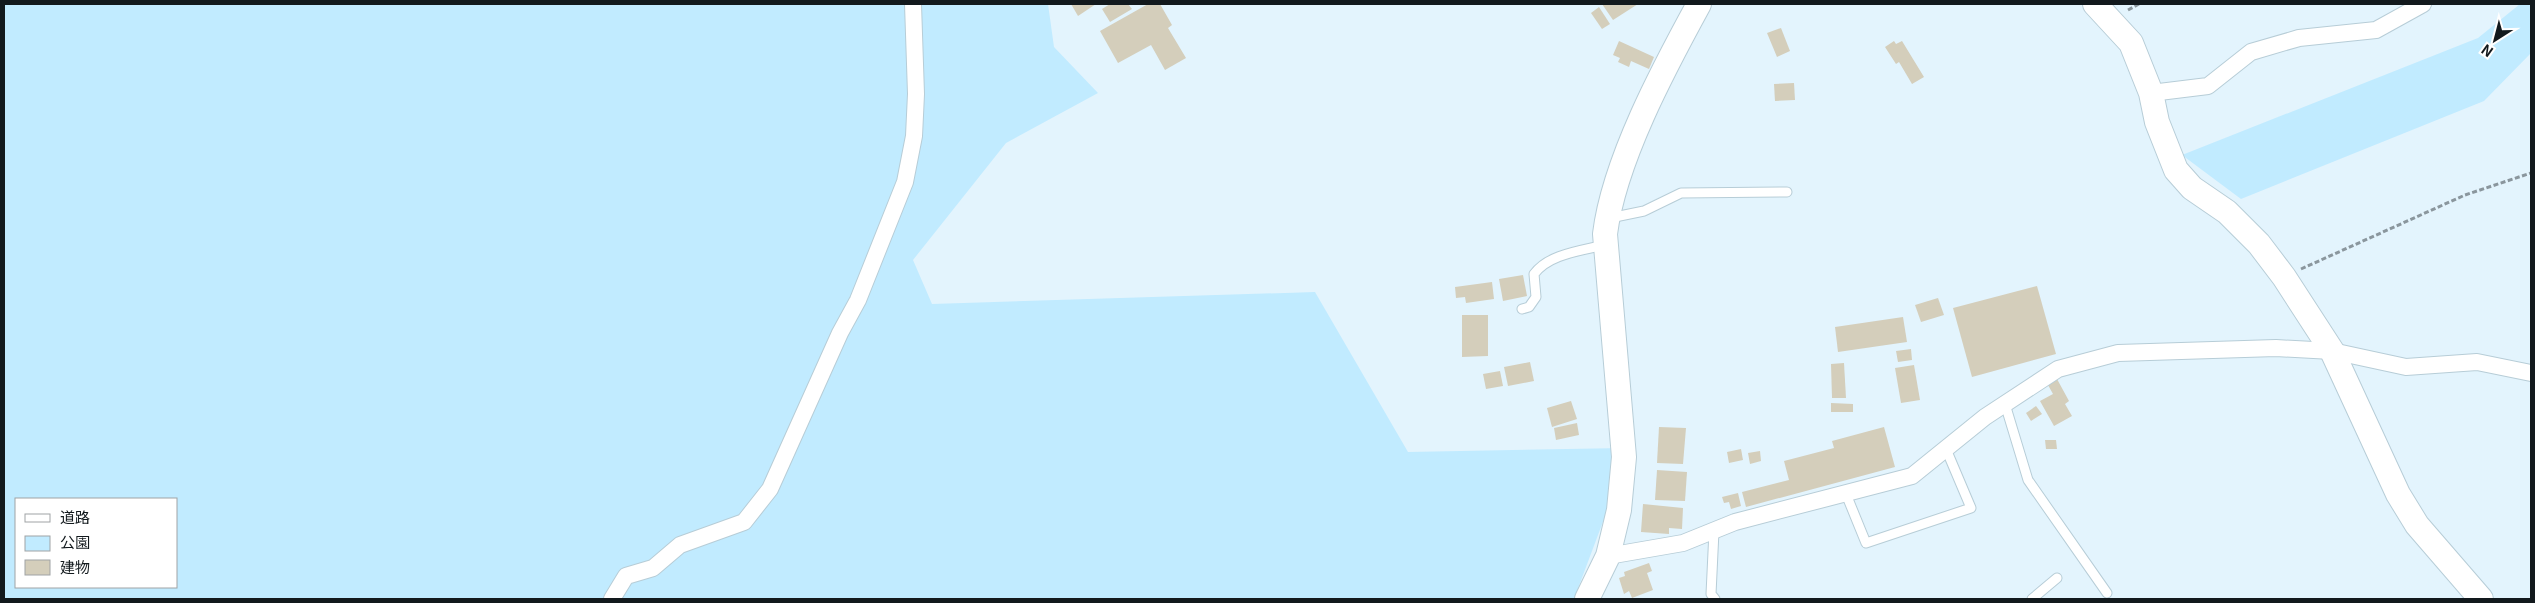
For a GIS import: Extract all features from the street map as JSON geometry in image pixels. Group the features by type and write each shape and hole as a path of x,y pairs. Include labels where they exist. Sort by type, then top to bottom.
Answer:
{"street":[{"path":"612,599 626,576 653,568 680,545 744,522 770,489 840,332 858,300 905,182 914,136 916,94 913,4"},
{"path":"1586,599 1608,556 1618,510 1624,457 1607,244 1607,219 1619,176 1645,112 1671,54 1699,4"},
{"path":"2095,4 2131,43 2151,93 2157,122 2176,170 2192,188 2227,212 2259,244 2284,277 2332,351 2398,494 2416,524 2481,599"},
{"path":"2151,93 2208,86 2251,52 2300,38 2376,30 2423,4"},
{"path":"1608,556 1683,543 1735,522 1912,476 2005,404 2058,368 2118,353 2276,348 2332,351 2406,367 2476,362 2531,373"}],"lane":[{"path":"1607,219 1644,211 1681,193 1787,192"},
{"path":"1522,309 1529,307 1536,297 1534,274 1541,265 1551,259 1607,244"},
{"path":"2005,404 2028,480 2107,593"},
{"path":"1846,494 1866,543 1971,508 1946,449"},
{"path":"1714,530 1711,594 1715,599"},
{"path":"2032,599 2057,578"}],"path":[{"path":"2284,277 2465,195 2531,173"}],"green space":[{"path":"4,4 1048,4 1054,47 1098,93 1006,143 913,260 932,304 1315,292 1408,452 1624,448 1604,519 1574,599 4,599"},
{"path":"2520,4 2531,4 2531,53 2484,101 2241,199 2182,155 2478,38"}],"building":[{"path":"1071,4 1096,4 1078,16"},
{"path":"1110,4 1128,4 1132,9 1110,22 1102,9"},
{"path":"1148,4 1160,4 1172,25 1168,28 1186,58 1165,70 1151,45 1118,63 1100,31"},
{"path":"1602,4 1638,4 1613,20"},
{"path":"1599,7 1610,24 1602,29 1591,13"},
{"path":"1781,28 1790,51 1777,57 1767,33"},
{"path":"1619,41 1654,57 1649,69 1631,61 1629,67 1618,62 1620,58 1613,55"},
{"path":"1894,41 1896,44 1902,41 1924,77 1912,84 1899,62 1896,64 1885,47"},
{"path":"1794,83 1795,100 1775,101 1774,84"},
{"path":"1523,275 1527,296 1503,301 1499,279"},
{"path":"1492,282 1494,299 1466,303 1465,297 1456,298 1455,287"},
{"path":"2037,286 2056,354 1972,377 1953,308"},
{"path":"1938,298 1944,315 1921,322 1915,305"},
{"path":"1462,315 1488,315 1488,356 1462,357"},
{"path":"1903,317 1907,342 1838,352 1835,327"},
{"path":"1911,349 1912,360 1898,362 1896,351"},
{"path":"1530,362 1534,381 1508,386 1504,367"},
{"path":"1844,363 1846,398 1832,398 1831,364"},
{"path":"1914,365 1920,400 1901,403 1895,368"},
{"path":"1500,371 1503,386 1486,389 1483,374"},
{"path":"2057,379 2069,401 2065,404 2072,416 2054,426 2040,401 2053,394 2048,385"},
{"path":"1571,401 1577,419 1552,427 1547,408"},
{"path":"1831,403 1853,404 1853,412 1831,412"},
{"path":"2036,406 2042,414 2031,421 2026,413"},
{"path":"1577,423 1579,435 1556,440 1554,428"},
{"path":"1659,427 1686,428 1683,464 1657,463"},
{"path":"1884,427 1895,467 1746,507 1742,492 1789,480 1784,461 1834,448 1832,441"},
{"path":"2045,440 2056,440 2057,449 2046,449"},
{"path":"1741,449 1743,460 1729,463 1727,452"},
{"path":"1760,451 1761,461 1750,464 1748,453"},
{"path":"1657,470 1687,472 1685,501 1655,500"},
{"path":"1738,493 1741,506 1731,509 1729,502 1724,503 1722,497"},
{"path":"1643,504 1683,508 1682,529 1669,528 1669,534 1641,532"},
{"path":"1649,563 1652,571 1647,573 1653,590 1632,598 1629,591 1624,594 1619,578 1625,576 1624,572"}]}
